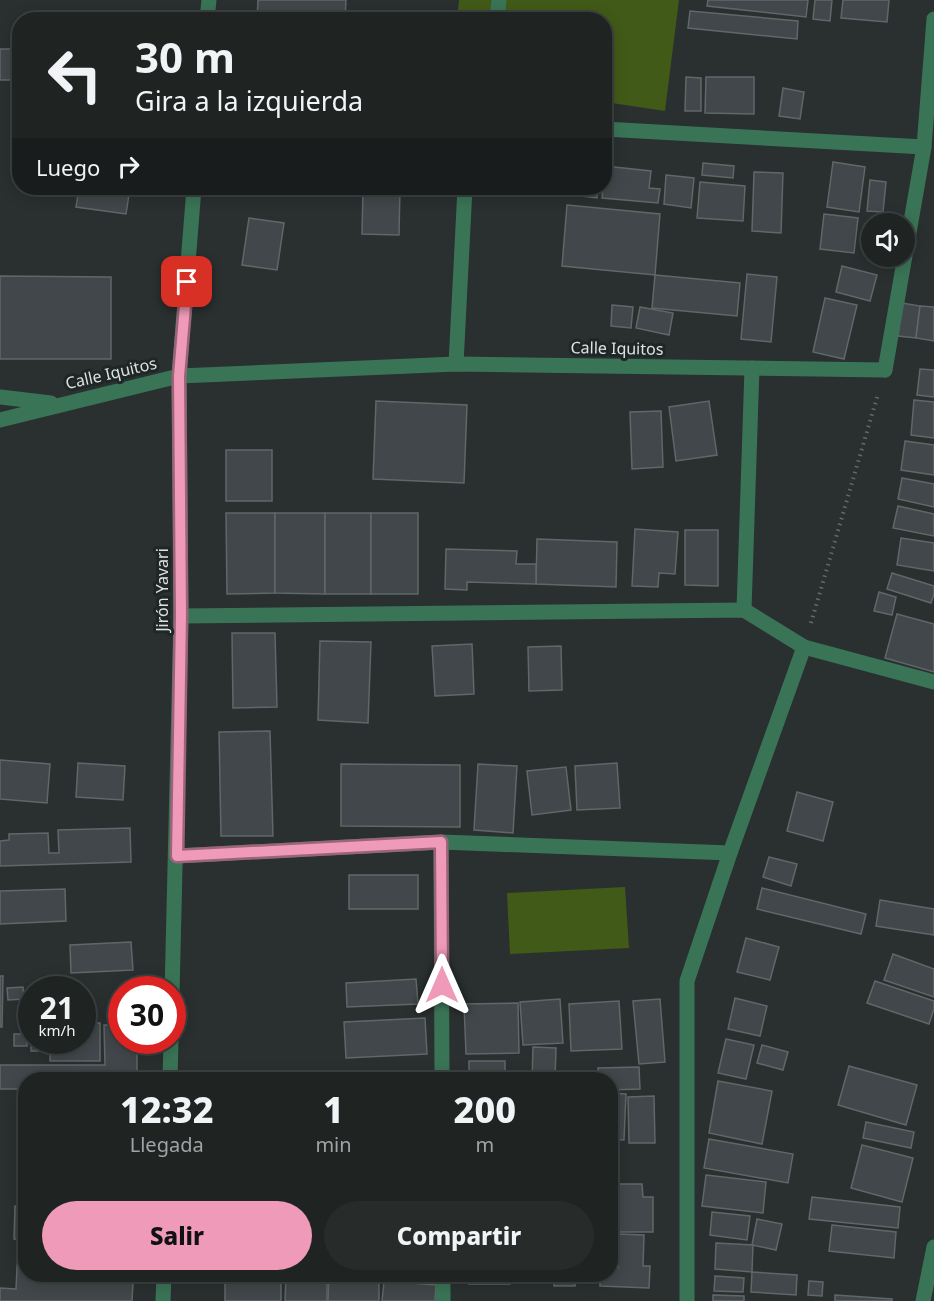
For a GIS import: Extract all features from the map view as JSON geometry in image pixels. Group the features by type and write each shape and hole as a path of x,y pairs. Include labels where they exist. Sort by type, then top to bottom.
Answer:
{"street":[{"path":"885,370 924,147 934,19"},
{"path":"612,129 924,147"},
{"name":"Jirón Yavari","path":"173,976 181,616 179,376 193,195"},
{"path":"456,364 465,195"},
{"name":"Calle Iquitos","path":"0,420 179,376 456,364 885,370"},
{"path":"744,610 752,368"},
{"path":"0,397 61,404"},
{"path":"181,616 744,610 804,647 934,682"},
{"path":"687,1301 687,981 804,647"},
{"path":"177,856 441,842 730,853"},
{"path":"441,842 442,1072"},
{"path":"170,1072 171,1054"},
{"path":"923,1301 934,1247"},
{"path":"164,1282 164,1301"},
{"path":"443,1282 443,1301"}],"path":[{"path":"804,647 885,370"}],"green space":[{"path":"459,0 679,0 665,111 612,103 612,12 458,12"},
{"path":"625,887 629,948 510,954 507,893"}],"building":[{"path":"258,0 346,0 345,12 257,12"},
{"path":"708,0 808,0 806,17 707,6"},
{"path":"815,0 832,0 830,21 813,19"},
{"path":"843,0 889,0 887,22 841,18"},
{"path":"690,11 798,21 797,39 688,28"},
{"path":"0,49 12,49 12,80 0,80"},
{"path":"686,77 701,78 701,111 685,111"},
{"path":"706,77 754,77 754,114 705,113"},
{"path":"783,88 804,92 800,119 779,116"},
{"path":"833,162 865,167 859,212 827,207"},
{"path":"703,163 734,166 733,178 702,175"},
{"path":"612,167 651,171 649,188 660,189 658,203 602,198 602,195 612,195"},
{"path":"754,172 783,173 781,233 752,231"},
{"path":"666,175 694,178 691,208 664,204"},
{"path":"870,180 886,182 883,212 867,211"},
{"path":"700,182 745,186 743,221 697,218"},
{"path":"78,195 129,195 126,214 76,207"},
{"path":"363,195 400,195 399,235 362,234"},
{"path":"573,195 597,195 597,198"},
{"path":"567,205 660,214 655,275 562,266"},
{"path":"824,214 858,218 854,253 820,249"},
{"path":"249,218 284,223 277,270 242,265"},
{"path":"842,266 877,275 870,301 836,292"},
{"path":"747,274 777,277 771,342 741,339"},
{"path":"655,275 740,283 737,316 652,308"},
{"path":"0,276 111,277 111,359 0,359"},
{"path":"825,298 857,305 844,359 813,352"},
{"path":"902,303 920,306 916,338 898,336"},
{"path":"612,305 633,307 631,328 611,326"},
{"path":"920,306 934,307 934,341 916,338"},
{"path":"640,307 673,313 669,335 636,328"},
{"path":"920,369 934,370 934,397 917,395"},
{"path":"914,400 934,402 934,438 911,435"},
{"path":"376,401 467,405 464,483 373,479"},
{"path":"709,401 717,455 676,461 669,407"},
{"path":"661,411 663,467 632,469 630,412"},
{"path":"905,441 934,445 934,475 901,470"},
{"path":"226,450 272,450 272,501 226,501"},
{"path":"902,478 934,484 934,507 898,499"},
{"path":"898,506 934,514 934,536 893,528"},
{"path":"226,513 275,513 275,593 227,594"},
{"path":"275,513 325,513 325,594 275,593"},
{"path":"325,513 371,513 371,594 325,594"},
{"path":"371,513 418,513 418,594 371,594"},
{"path":"635,529 678,532 675,574 659,573 658,587 632,586"},
{"path":"685,530 718,530 718,586 685,585"},
{"path":"901,538 934,543 934,571 897,565"},
{"path":"537,539 617,542 616,587 536,584"},
{"path":"446,549 517,551 516,564 536,564 536,584 467,582 467,590 445,589"},
{"path":"892,573 934,586 931,603 887,589"},
{"path":"879,592 896,597 892,615 874,611"},
{"path":"897,614 934,624 934,672 885,658"},
{"path":"232,633 275,633 277,707 233,708"},
{"path":"320,641 371,642 368,723 318,720"},
{"path":"472,644 474,694 435,696 432,646"},
{"path":"561,646 562,690 529,691 528,647"},
{"path":"270,731 273,836 221,836 219,732"},
{"path":"0,760 50,764 47,803 0,799"},
{"path":"78,763 125,766 123,800 76,797"},
{"path":"617,763 620,808 577,810 575,766"},
{"path":"341,764 460,765 460,827 341,826"},
{"path":"478,764 517,766 513,833 474,830"},
{"path":"566,767 571,810 532,815 527,771"},
{"path":"797,792 833,802 823,841 787,831"},
{"path":"130,828 131,862 0,866 0,841 9,840 9,834 48,833 49,853 59,853 58,830"},
{"path":"769,857 797,864 791,886 763,877"},
{"path":"349,875 418,875 418,909 349,909"},
{"path":"762,888 866,914 861,934 757,909"},
{"path":"65,889 66,921 0,924 0,891"},
{"path":"880,900 934,909 934,935 876,926"},
{"path":"746,938 779,947 770,980 737,972"},
{"path":"131,942 133,970 71,973 70,945"},
{"path":"893,954 934,969 934,997 884,980"},
{"path":"0,976 3,976 2,1027 0,1027"},
{"path":"416,979 418,1004 347,1007 346,983"},
{"path":"875,981 934,1001 929,1024 867,1003"},
{"path":"18,987 18,999 8,1000 7,988"},
{"path":"735,998 767,1006 760,1036 728,1029"},
{"path":"560,999 563,1043 523,1045 520,1002"},
{"path":"660,999 665,1062 639,1064 633,1001"},
{"path":"619,1001 622,1049 571,1051 569,1004"},
{"path":"518,1003 519,1053 466,1054 464,1004"},
{"path":"425,1018 427,1054 346,1058 344,1022"},
{"path":"96,1023 100,1023 100,1061 50,1061 50,1054 96,1054"},
{"path":"104,1025 108,1025 108,1054 137,1054 137,1072 18,1072 18,1089 0,1089 0,1065 105,1065"},
{"path":"14,1034 18,1034 18,1046 14,1046"},
{"path":"726,1039 754,1045 746,1079 718,1073"},
{"path":"762,1045 788,1052 783,1070 757,1063"},
{"path":"533,1047 556,1048 555,1072 532,1072"},
{"path":"469,1061 505,1061 505,1072 469,1072"},
{"path":"849,1066 917,1085 906,1125 838,1105"},
{"path":"639,1067 640,1089 618,1090 618,1072 598,1072 598,1068"},
{"path":"718,1081 772,1091 762,1144 709,1133"},
{"path":"618,1094 626,1094 624,1140 618,1140"},
{"path":"654,1096 655,1143 629,1143 628,1097"},
{"path":"866,1122 914,1132 911,1148 863,1138"},
{"path":"709,1139 793,1154 788,1183 704,1168"},
{"path":"862,1145 913,1158 902,1202 851,1188"},
{"path":"706,1175 766,1182 763,1213 702,1206"},
{"path":"618,1184 642,1184 643,1197 653,1197 653,1232 618,1232"},
{"path":"812,1197 900,1207 898,1228 809,1219"},
{"path":"15,1206 18,1206 18,1239 14,1239"},
{"path":"712,1212 750,1216 747,1240 710,1235"},
{"path":"757,1219 782,1224 776,1250 752,1245"},
{"path":"832,1225 896,1232 894,1258 829,1251"},
{"path":"619,1234 644,1235 643,1266 650,1266 649,1288 600,1286 600,1282 618,1282"},
{"path":"716,1243 753,1245 752,1272 715,1269"},
{"path":"18,1247 18,1282 133,1283 132,1301 0,1301 0,1288 16,1289"},
{"path":"752,1272 797,1275 796,1295 751,1292"},
{"path":"715,1276 744,1278 743,1292 714,1291"},
{"path":"809,1281 823,1282 822,1296 808,1295"},
{"path":"225,1282 281,1282 281,1301 225,1301"},
{"path":"286,1282 327,1282 327,1301 285,1301"},
{"path":"329,1282 379,1282 379,1301 328,1301"},
{"path":"384,1282 436,1285 435,1301 382,1301"},
{"path":"469,1282 510,1282 510,1284 469,1284"},
{"path":"546,1282 546,1283 517,1283"},
{"path":"554,1282 575,1282 575,1286 554,1286"},
{"path":"713,1295 744,1296 744,1301 713,1301"},
{"path":"835,1295 892,1299 892,1301 835,1301"}],"route":[{"path":"187,282 179,376 181,616 177,856 441,842 442,985"}]}
